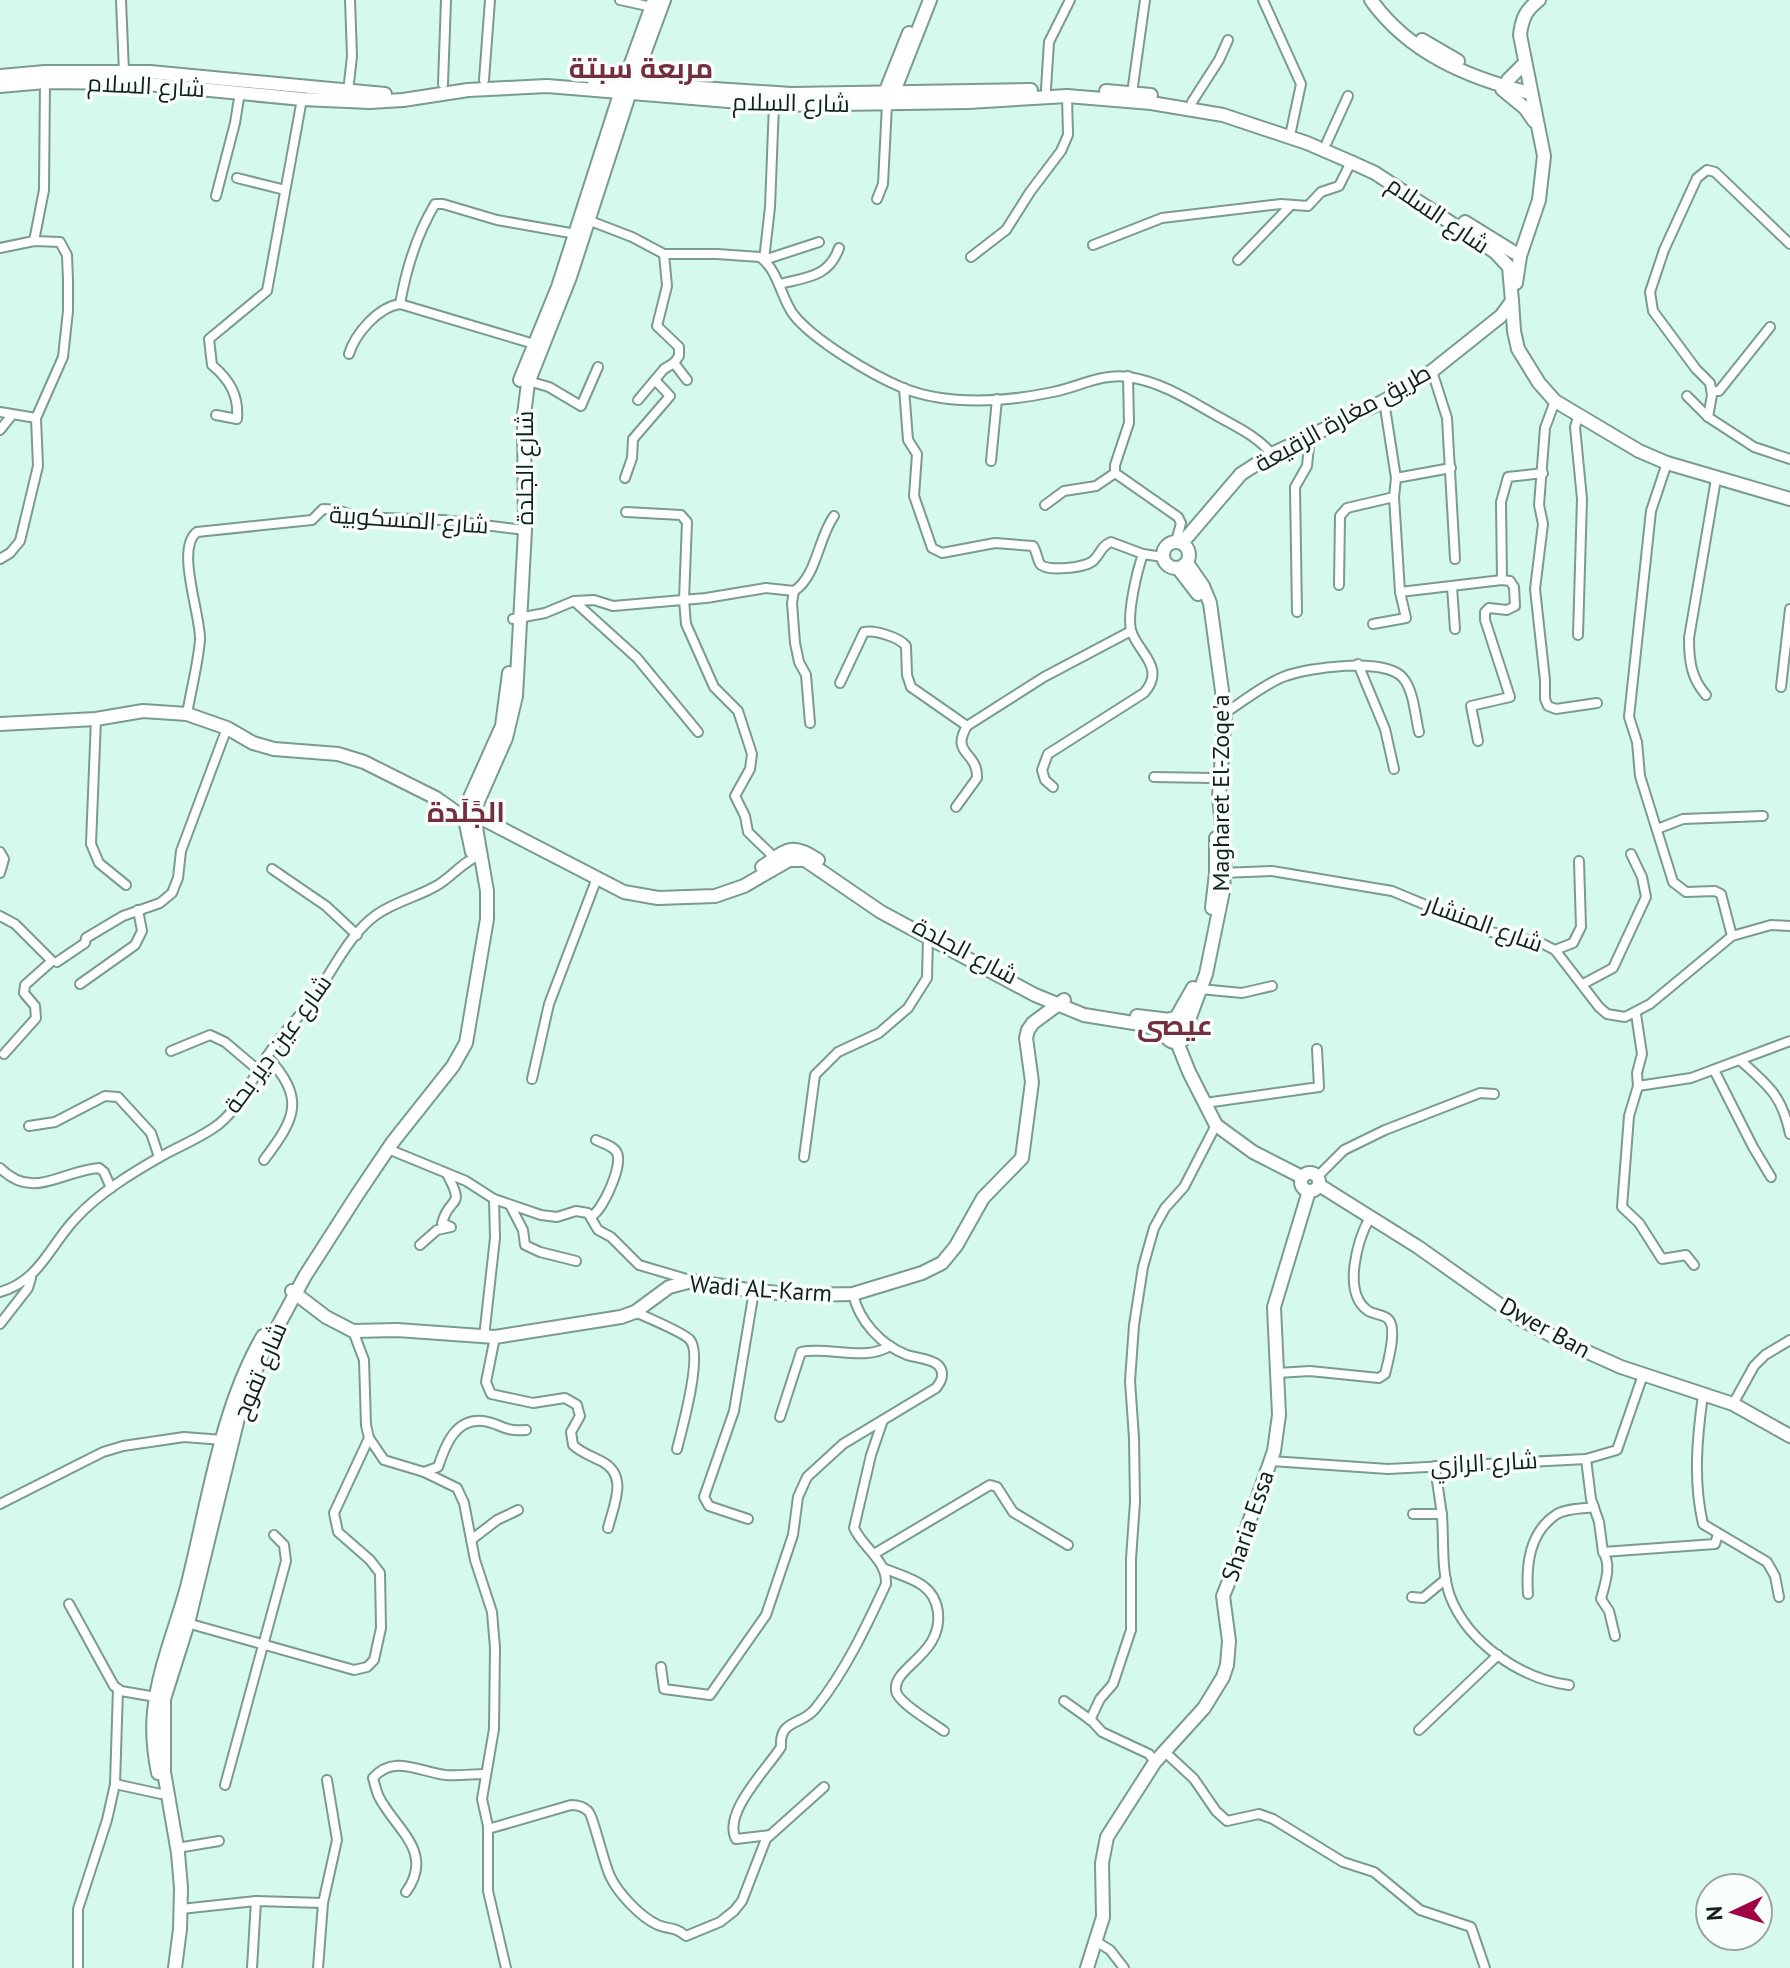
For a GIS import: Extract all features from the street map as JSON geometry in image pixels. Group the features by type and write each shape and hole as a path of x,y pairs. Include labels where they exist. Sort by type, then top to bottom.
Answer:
{"street":[{"path":"121,0 124,72"},
{"path":"348,92 352,56 350,0"},
{"path":"443,84 446,0"},
{"path":"484,80 490,0"},
{"path":"613,116 610,103 597,85 638,58 653,4 620,0"},
{"path":"627,87 664,0"},
{"path":"877,199 883,184 889,97 922,0"},
{"path":"889,97 902,74 930,0"},
{"path":"1046,89 1049,42 1070,0"},
{"path":"1132,93 1145,0"},
{"path":"1263,0 1301,84 1291,131"},
{"path":"1371,0 1395,28 1435,59 1493,83 1529,90"},
{"path":"1378,0 1414,35 1447,56 1529,90"},
{"path":"1539,0 1527,9 1520,35 1544,156 1539,200 1520,256 1512,301 1518,349 1539,383 1555,401 1639,451 1716,479 1790,499"},
{"path":"1192,102 1228,40"},
{"path":"638,58 658,85"},
{"path":"1508,80 1524,64"},
{"name":"شارع السلام","path":"0,86 45,77 124,72 386,94 443,84 547,78 775,105 916,93 1046,89 1132,93 1225,108 1327,142 1379,166 1520,256"},
{"path":"902,74 906,84 916,93"},
{"name":"شارع السلام","path":"0,76 137,83 302,99 386,101 468,90 597,85"},
{"path":"34,241 44,190 45,77"},
{"path":"1493,83 1525,108 1541,137"},
{"name":"شارع السلام","path":"627,87 658,85 889,97 1067,96 1151,103 1223,115 1307,143 1375,173 1495,252 1509,267 1512,301"},
{"name":"شارع الجلدة","path":"469,813 510,725 516,696 516,618 528,381 561,304 613,116 627,87"},
{"name":"شارع الجلدة","path":"521,530 516,414 520,379 585,218 627,87"},
{"path":"216,196 240,92"},
{"path":"764,260 775,105 768,93"},
{"path":"971,257 1006,230 1061,151 1068,135 1067,96"},
{"path":"1327,142 1348,96"},
{"path":"216,415 237,419 238,405 227,378 212,365 209,339 267,291 302,99"},
{"path":"1093,245 1162,218 1310,205 1321,192 1337,188 1351,162"},
{"path":"1708,417 1712,391 1707,379 1653,311 1650,292 1664,250 1697,178 1707,170 1715,172 1790,244"},
{"path":"237,178 285,190"},
{"path":"400,304 415,250 435,204 497,220 576,234"},
{"path":"1238,260 1291,205"},
{"path":"585,218 664,254 760,257 780,284 789,307 807,329 862,367 904,388 943,397 997,399 1055,392 1082,381 1128,376 1182,395 1249,433 1272,454"},
{"path":"0,248 34,241 60,242 65,248 68,295 63,357 36,418 38,466 20,541 0,559"},
{"path":"764,260 819,242"},
{"path":"780,284 826,270 835,261 839,248"},
{"path":"638,400 679,356 679,347 657,326 667,286 664,254"},
{"name":"طريق مغارة الزقيعة","path":"1179,543 1241,474 1272,454 1384,401 1432,371 1501,316 1512,301"},
{"path":"349,354 353,340 374,319 391,306 400,304 534,344"},
{"path":"1491,324 1505,323 1514,331"},
{"path":"1712,391 1719,391 1770,327"},
{"path":"674,363 687,380"},
{"path":"528,381 549,387 581,406 598,367"},
{"path":"1432,371 1447,418 1455,559"},
{"path":"1115,473 1129,423 1128,376"},
{"path":"625,478 632,458 633,439 670,396 655,380"},
{"path":"904,388 908,440 917,454 914,496 932,548 942,553 995,543 1033,546 1040,564 1046,567 1083,567 1091,563 1104,545 1111,542 1143,554 1163,557 1170,567 1182,566 1189,552 1179,543"},
{"path":"1687,396 1708,417 1754,447 1790,459"},
{"path":"991,461 997,399"},
{"path":"1373,624 1406,618 1400,592 1394,497 1396,478 1384,401"},
{"path":"1555,401 1545,428 1539,505 1543,524 1541,561 1535,589 1545,701 1554,709 1597,703"},
{"path":"0,412 36,418"},
{"path":"0,430 12,415"},
{"path":"1578,635 1582,499 1575,427 1579,415"},
{"path":"1297,612 1295,487 1307,466 1310,436"},
{"path":"1667,463 1651,511 1629,710 1637,742 1640,776 1675,885 1686,892 1715,891 1721,894 1732,936"},
{"path":"1396,478 1451,468"},
{"path":"1045,505 1064,491 1096,486 1115,473"},
{"path":"1115,473 1178,517 1181,523 1179,543"},
{"path":"1502,580 1501,502 1508,477 1543,473"},
{"path":"1706,695 1696,685 1692,673 1689,638 1716,479"},
{"path":"1339,585 1340,516 1347,508 1394,497"},
{"name":"شارع المسكوبية","path":"187,714 200,638 191,589 188,545 194,533 312,520 323,509 338,510 356,517 443,520 521,530"},
{"path":"0,724 96,719 143,711 187,714 274,749 338,754 364,762 597,878 646,891 699,893 722,888 777,861 748,832 745,816 735,796 753,763 752,754 738,711 714,687 686,624 687,522 681,515 626,512"},
{"path":"516,618 545,613 574,601 594,600 613,606 766,588 794,591 805,584 822,535 834,516"},
{"path":"1163,557 1167,545 1179,543"},
{"path":"1053,787 1045,780 1042,770 1048,754 1144,693 1151,683 1151,667 1131,631 1134,588 1143,554"},
{"name":"Magharet El-Zoqe'a","path":"1174,1023 1200,989 1215,934 1221,873 1219,797 1225,713 1210,603 1203,586 1182,566"},
{"name":"Magharet El-Zoqe'a","path":"1174,1023 1190,998 1199,972 1221,873 1212,778 1218,717 1205,617 1201,601 1182,566"},
{"path":"1400,592 1502,580 1510,581 1514,587 1515,606 1507,610 1489,608 1485,612 1510,697 1471,706 1478,741"},
{"path":"1452,587 1455,629"},
{"path":"794,591 795,643 806,675 810,723"},
{"path":"574,601 637,658 698,732"},
{"path":"1781,687 1790,609"},
{"path":"956,807 977,778 976,764 961,745 967,726 1044,677 1131,631"},
{"path":"840,683 864,632 899,639 906,646 907,679 911,687 967,726"},
{"path":"1225,713 1283,677 1358,664 1389,669 1402,677 1408,686 1419,732"},
{"path":"1358,664 1385,729 1394,769"},
{"path":"96,719 91,844 99,863 126,885"},
{"path":"57,962 85,943 86,938 123,916 164,900 175,888 181,851 227,728"},
{"path":"1154,777 1212,778"},
{"path":"469,813 477,856 480,912 459,1043 442,1070 387,1138 292,1292 326,1317 353,1331 364,1360 369,1438 384,1460 424,1472 452,1485 461,1494 494,1629 494,1729 482,1799 488,1829 488,1891 506,1968"},
{"path":"1657,829 1683,819 1763,816"},
{"name":"شارع الجلدة","path":"777,861 781,852 794,849 806,852 929,935 1084,1015 1140,1024 1174,1023"},
{"path":"0,852 4,859 0,873"},
{"path":"1583,984 1613,968 1646,897 1642,877 1631,854"},
{"name":"شارع عين دير بحة","path":"0,1292 15,1288 31,1277 76,1218 111,1188 218,1125 238,1105 267,1056 373,917 426,892 477,856"},
{"name":"شارع تفوح","path":"172,1968 181,1909 177,1848 164,1772 164,1699 227,1440 251,1357 388,1149 453,1066 466,1043 487,919 487,891 477,856"},
{"path":"1555,950 1573,943 1581,927 1579,861"},
{"path":"272,869 326,906 357,935"},
{"name":"شارع المنشار","path":"1221,873 1272,871 1392,891 1491,932 1541,943 1555,950 1607,1014 1625,1017 1636,1014"},
{"path":"532,1079 549,1004 597,878"},
{"path":"80,984 135,945 142,931 138,910"},
{"path":"0,916 15,924 52,959 25,985 25,995 35,1006 36,1018 4,1054"},
{"path":"1694,1265 1686,1255 1662,1259 1639,1223 1622,1207 1629,1116 1638,1086 1637,1073 1642,1054 1636,1014 1732,936 1771,925 1790,926"},
{"path":"804,1157 815,1075 838,1052 879,1033 908,1008 927,978 929,935"},
{"path":"1200,989 1242,993 1272,986"},
{"name":"Wadi AL-Karm","path":"353,1331 397,1330 490,1337 621,1317 635,1312 669,1287 692,1281 754,1291 804,1295 853,1294 922,1273 942,1263 956,1246 983,1198 1022,1158 1032,1082 1026,1038 1028,1030 1060,1003"},
{"path":"1174,1023 1187,1036 1177,1042 1169,1040 1174,1023"},
{"path":"171,1051 210,1035 225,1042 258,1070"},
{"path":"1638,1086 1669,1083 1714,1070 1790,1041"},
{"path":"1177,1042 1216,1125 1253,1152 1302,1177 1302,1185 1315,1184 1344,1150 1357,1143 1480,1093 1494,1094"},
{"path":"1205,1103 1319,1087 1317,1049"},
{"path":"264,1160 286,1132 293,1093 285,1077 267,1056"},
{"path":"1741,1061 1781,1101 1790,1134"},
{"path":"1714,1070 1771,1177"},
{"path":"29,1126 55,1122 105,1096 118,1097 151,1133 159,1157"},
{"path":"1090,1720 1100,1699 1113,1684 1131,1630 1135,1489 1130,1381 1143,1267 1154,1228 1165,1208 1184,1187 1216,1125"},
{"path":"592,1216 599,1211 619,1163 614,1148 596,1140"},
{"path":"388,1149 466,1181 494,1199 546,1216 587,1212 598,1230 611,1237 639,1265 692,1281"},
{"path":"0,1168 24,1185 99,1168 111,1188"},
{"path":"420,1245 437,1230 451,1227 442,1223 457,1202 457,1193 447,1173"},
{"name":"Dwer Ban","path":"1315,1184 1370,1217 1517,1317 1573,1346 1643,1375 1733,1404 1790,1436"},
{"name":"Sharia Essa","path":"1087,1968 1097,1942 1103,1911 1101,1869 1104,1846 1118,1818 1155,1762 1204,1708 1223,1677 1230,1650 1224,1593 1240,1556 1279,1426 1274,1307 1315,1184"},
{"path":"494,1199 495,1238 486,1382 491,1394 533,1403 565,1398 577,1405 580,1416 571,1432 572,1443 610,1466 618,1478 608,1528"},
{"path":"509,1204 523,1230 525,1245 576,1261"},
{"path":"1277,1373 1310,1371 1379,1378 1385,1374 1392,1347 1391,1323 1387,1317 1367,1310 1359,1301 1355,1284 1357,1246 1370,1217"},
{"path":"0,1324 28,1288 31,1277"},
{"path":"748,1519 709,1506 704,1497 734,1411 754,1291"},
{"path":"661,1667 664,1689 710,1695 766,1615 793,1535 803,1483 843,1444 936,1388 942,1377 936,1364 890,1346 860,1317 853,1294"},
{"path":"635,1312 687,1336 694,1347 690,1398 677,1449"},
{"path":"1733,1404 1754,1366 1765,1355 1790,1341"},
{"path":"780,1417 798,1355 802,1351 856,1353 882,1351 890,1346"},
{"name":"شارع الرازي","path":"1271,1461 1388,1469 1586,1459 1617,1450 1643,1375"},
{"path":"1703,1395 1696,1458 1698,1501 1703,1524 1767,1562 1775,1576 1779,1597"},
{"path":"770,1835 736,1839 734,1822 741,1803 781,1747 780,1736 786,1727 810,1714 845,1666 886,1584 874,1554 854,1528 871,1455 883,1420"},
{"path":"424,1472 438,1467 450,1437 467,1423 484,1421 508,1431 526,1430"},
{"path":"0,1504 103,1452 123,1446 184,1437 227,1440"},
{"path":"172,1968 174,1884 154,1743 156,1697 183,1622 354,1670 367,1667 374,1660 381,1628 380,1573 340,1534 334,1518 336,1506 369,1438"},
{"path":"1586,1459 1603,1552 1609,1561 1601,1599 1609,1611 1615,1636"},
{"path":"1435,1466 1446,1579 1460,1615 1477,1638 1498,1655 1552,1683 1569,1685"},
{"path":"874,1554 990,1485 997,1487 1013,1512 1068,1545"},
{"path":"1528,1594 1527,1564 1536,1537 1558,1513 1594,1507"},
{"path":"471,1540 497,1520 518,1510"},
{"path":"1413,1514 1442,1514"},
{"path":"1603,1552 1715,1544 1718,1534"},
{"path":"225,1785 287,1558 284,1545 274,1535"},
{"path":"882,1568 920,1583 934,1598 938,1622 934,1641 899,1679 896,1690 899,1699 944,1731"},
{"path":"1412,1597 1423,1598 1446,1579"},
{"path":"69,1604 111,1683 118,1689 156,1697"},
{"path":"1419,1730 1498,1655"},
{"path":"78,1968 78,1909 107,1820 115,1784 118,1689"},
{"path":"1064,1701 1102,1732 1149,1754 1155,1762"},
{"path":"1165,1752 1194,1779 1216,1811 1227,1821 1259,1814 1273,1819 1343,1862 1374,1872 1420,1910 1471,1927 1485,1968"},
{"path":"406,1892 417,1872 414,1852 405,1832 378,1796 373,1778 381,1769 397,1764 446,1775 485,1774"},
{"path":"318,1968 323,1903 337,1840 327,1780"},
{"path":"115,1784 161,1794"},
{"path":"488,1829 571,1805 585,1808 592,1816 611,1879 653,1923 676,1928 686,1936 720,1922 734,1911 744,1896 763,1844 824,1787"},
{"path":"177,1848 219,1841"},
{"path":"181,1909 256,1901 323,1903"},
{"path":"252,1968 256,1901"},
{"path":"1097,1942 1110,1950 1124,1968"}],"district":[{"name":"مربعة سبتة","path":"641,68"},
{"name":"الجًلَدة","path":"466,812"},
{"name":"عيصى","path":"1175,1025"}]}
